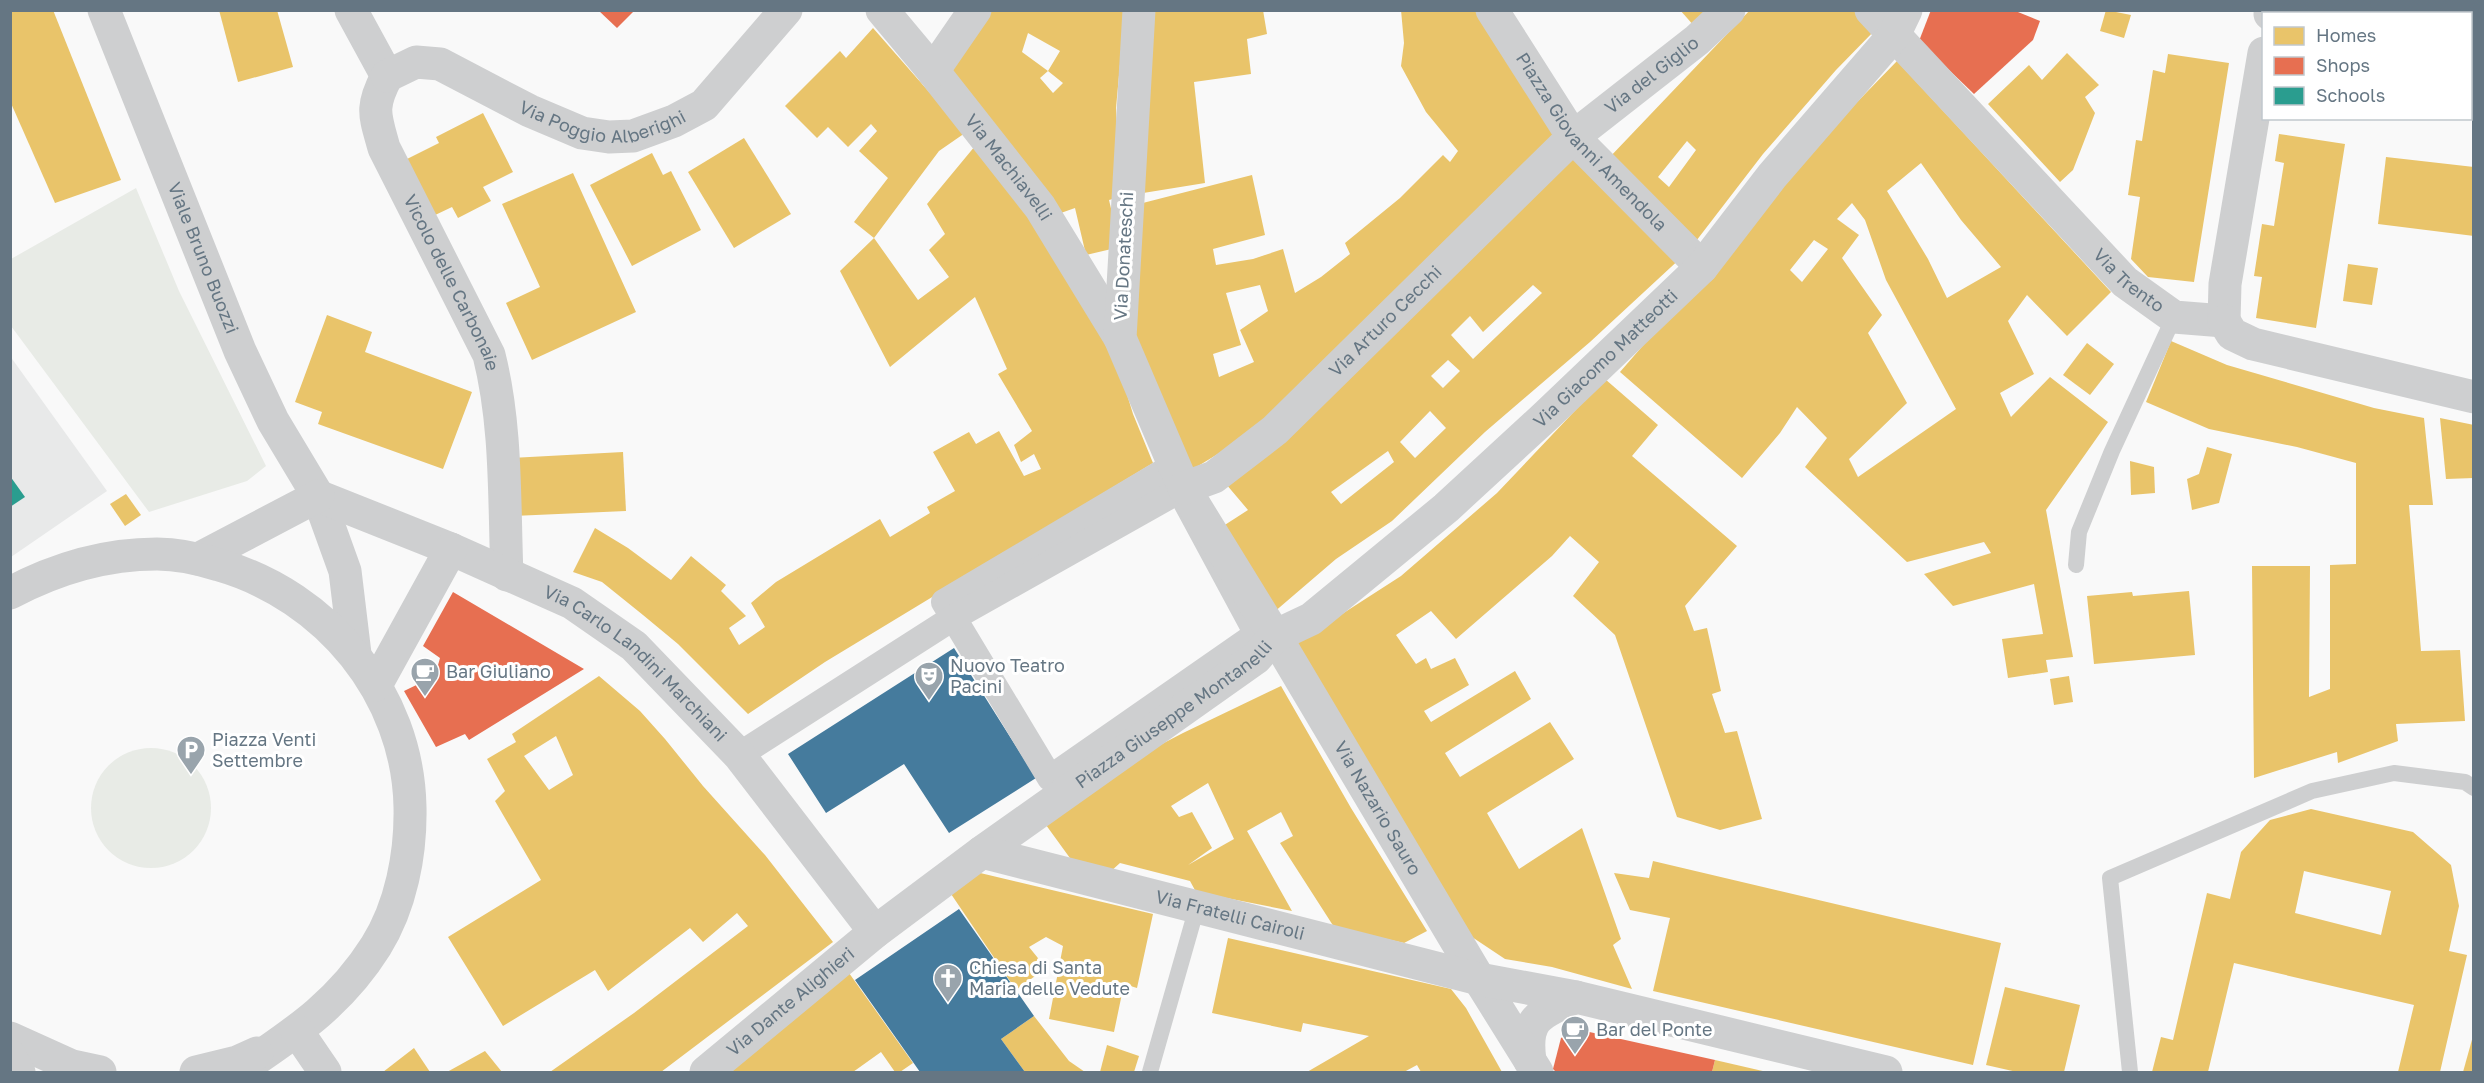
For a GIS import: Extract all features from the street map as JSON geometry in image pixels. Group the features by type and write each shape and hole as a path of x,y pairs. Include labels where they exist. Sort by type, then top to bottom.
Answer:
{"street":[{"name":"Viale Bruno Buozzi","path":"104,10 240,351 273,421 318,496"},
{"path":"351,10 387,76"},
{"name":"Via Poggio Alberighi","path":"387,76 416,62 440,64 530,111 582,133 609,137 633,136 674,121 704,105 786,10"},
{"name":"Via Machiavelli","path":"882,10 1040,207 1120,338"},
{"path":"933,71 975,10"},
{"name":"Via Donateschi","path":"1139,10 1120,338 1181,489"},
{"name":"Piazza Giovanni Amendola","path":"1492,10 1573,137 1702,267"},
{"name":"Via del Giglio","path":"1573,137 1690,45 1729,10"},
{"name":"Via Trento","path":"1871,10 1900,23 2125,282 2174,317 2224,321"},
{"name":"Via Giacomo Matteotti","path":"1275,636 1311,619 1446,508 1702,267 1772,176 1900,23"},
{"path":"2262,65 2225,284 2224,321 2232,334 2253,344 2474,397"},
{"name":"Vicolo delle Carbonaie","path":"387,76 377,95 374,113 384,148 489,355 496,383 501,428 507,575"},
{"name":"Via Arturo Cecchi","path":"1181,489 1214,477 1275,430 1573,137"},
{"path":"739,755 953,618 1181,489"},
{"name":"Piazza Giuseppe Montanelli","path":"953,618 1050,778 1257,634 1181,489"},
{"name":"Piazza Giuseppe Montanelli","path":"875,932 982,852 1256,658 1275,636 1181,489"},
{"name":"Via Carlo Landini Marchiani","path":"318,496 451,549 572,603 634,646 739,755 875,932"},
{"path":"198,559 318,496 345,571 355,654"},
{"path":"376,685 451,549"},
{"path":"10,593 46,575 82,562 121,556 159,554 198,559 243,572 285,592 323,620 355,654 376,685 392,719 403,754 410,791 411,831 405,870 392,911 377,944 355,977 328,1006 297,1031 237,1072"},
{"name":"Via Nazario Sauro","path":"1275,636 1479,979 1534,1067"},
{"name":"Via Fratelli Cairoli","path":"982,852 1479,979 1576,997 1886,1072"},
{"name":"Via Dante Alighieri","path":"705,1072 875,932"},
{"path":"1534,1067 1527,1041 1540,1014 1576,997"},
{"path":"196,1072 237,1062 297,1031"},
{"path":"297,1031 325,1072"},
{"path":"10,1038 72,1066 100,1072"},
{"path":"10,1056 19,1072"}],"lane":[{"path":"2076,565 2079,532 2112,451 2174,317"},
{"path":"2130,1072 2110,878 2312,791 2394,773 2465,782 2474,788"},
{"path":"1150,1072 1197,907"}],"shaded area":[{"path":"136,188 179,291 266,466 247,481 149,512 11,326 11,259"},
{"path":"10,356 107,491 11,557 10,557"},
{"path":"151,748 174,752 194,765 207,785 211,808 207,831 194,851 174,864 151,868 128,864 108,851 95,831 91,808 95,785 108,765 128,752"}],"building: Homes":[{"path":"10,10 53,10 121,180 55,203 10,101"},
{"path":"219,10 277,10 293,67 238,82"},
{"path":"982,10 1125,10 1116,108 1120,197 1109,200 1120,247 1086,255 1075,208 1058,214 941,70","holes":["1028,33 1060,51 1048,71 1022,52","1048,71 1063,83 1053,93 1040,78"]},
{"path":"1146,10 1263,10 1267,34 1247,39 1251,74 1194,82 1205,183 1137,194"},
{"path":"1401,10 1478,10 1553,135 1249,435 1185,474 1131,344 1135,205 1252,175 1265,235 1213,249 1216,265 1253,259 1283,249 1295,293 1321,277 1350,254 1345,243 1400,198 1443,155 1450,162 1458,151 1426,112 1401,66 1404,43","holes":["1260,285 1268,311 1240,330 1254,362 1219,377 1213,354 1241,345 1226,293"]},
{"path":"1680,10 1712,10 1695,27"},
{"path":"1750,10 1860,10 1877,28 1836,70 1763,154 1693,245 1608,159","holes":["1687,141 1696,150 1669,187 1658,177"]},
{"path":"2106,10 2131,15 2124,38 2100,31"},
{"path":"2409,10 2474,10 2474,23 2472,22 2472,12 2414,12"},
{"path":"873,28 965,133 939,151 874,238 854,222 888,178 859,151 877,131 871,124 848,147 828,127 817,138 785,106 840,51 846,58"},
{"path":"2067,53 2099,85 2085,97 2095,113 2073,170 2060,182 1988,104 2029,65 2042,80"},
{"path":"2168,54 2229,63 2194,282 2148,277 2131,259 2140,197 2128,195 2136,140 2142,141 2153,70 2165,73"},
{"path":"1897,61 2111,292 2067,336 2027,295 2008,321 2034,374 2000,393 2011,417 2050,377 2108,422 2046,510 2073,657 2046,660 2048,672 2008,678 2002,639 2043,634 2034,584 1953,606 1924,574 1991,553 1984,542 1907,562 1805,467 1827,438 1797,407 1780,433 1742,478 1620,372 1830,130","holes":["1921,163 1961,220 2001,267 1947,298 1928,259 1887,191","1852,203 1865,220 1886,280 1956,409 1858,477 1849,459 1907,403 1868,333 1882,315 1842,258 1859,235 1837,219","1814,240 1828,249 1802,282 1790,270"]},
{"path":"483,113 513,172 483,187 491,201 458,218 452,207 431,217 403,161 439,143 436,137"},
{"path":"2279,134 2345,144 2316,328 2256,318 2262,277 2254,276 2262,224 2274,226 2284,163 2275,161"},
{"path":"744,138 791,214 734,248 688,172"},
{"path":"980,140 1114,352 1133,414 1153,463 825,662 748,714 678,644 643,615 602,582 573,572 595,528 628,548 671,580 691,556 726,585 721,591 746,616 729,628 739,645 765,627 751,603 776,582 880,519 890,537 930,513 927,507 955,491 933,452 969,432 976,444 999,431 1024,476 1041,469 1034,454 1021,462 1014,445 1032,431 998,374 1007,369 975,297 890,367 840,271 874,238 918,300 949,277 929,250 945,234 927,204"},
{"path":"1573,151 1684,255 1590,342 1485,432 1392,521 1336,559 1273,613 1217,530 1248,510 1226,484","holes":["1533,285 1542,293 1473,359 1451,335 1470,316 1483,332","1448,360 1460,371 1443,388 1431,376","1430,411 1446,428 1415,458 1400,442","1388,451 1394,462 1341,504 1331,492"]},
{"path":"652,153 663,175 671,171 701,230 632,266 590,185"},
{"path":"2386,157 2474,167 2474,236 2378,224"},
{"path":"573,173 636,312 532,360 506,303 540,287 502,204"},
{"path":"2348,264 2378,268 2372,305 2343,301"},
{"path":"327,315 372,332 365,352 472,392 443,469 318,424 322,412 295,402"},
{"path":"2171,341 2227,365 2374,408 2424,418 2433,505 2409,505 2421,651 2460,650 2465,721 2396,724 2398,741 2338,763 2337,752 2254,778 2252,566 2310,566 2309,697 2330,689 2330,565 2356,564 2356,463 2297,447 2209,429 2146,402"},
{"path":"2087,343 2114,364 2090,395 2063,375"},
{"path":"1605,379 1658,425 1632,456 1737,546 1685,606 1694,631 1707,628 1721,691 1712,694 1725,733 1737,731 1762,819 1720,830 1677,817 1615,635 1573,596 1599,562 1570,536 1552,556 1456,639 1431,611 1396,635 1416,664 1426,658 1431,669 1455,658 1469,685 1424,711 1431,722 1515,671 1531,699 1445,753 1460,777 1550,722 1574,759 1487,813 1519,869 1582,828 1621,939 1613,945 1632,989 1552,967 1505,959 1469,935 1297,643 1401,576 1497,493"},
{"path":"2440,418 2474,425 2474,478 2446,479"},
{"path":"2207,447 2232,454 2219,503 2192,510 2187,479 2199,474"},
{"path":"623,452 626,511 513,516 511,458"},
{"path":"2130,461 2154,467 2155,493 2131,495"},
{"path":"126,494 141,515 125,526 110,504"},
{"path":"2189,591 2195,655 2094,664 2087,596 2132,592 2133,596"},
{"path":"599,676 640,711 665,739 703,786 765,855 833,942 661,1072 550,1072 634,1013 748,926 737,913 703,942 690,928 608,991 595,970 503,1026 448,937 541,880 495,801 505,791 487,759 516,742 512,734","holes":["556,736 573,775 549,790 524,756"]},
{"path":"2069,676 2073,702 2054,705 2050,679"},
{"path":"1281,686 1351,808 1427,931 1404,943 1334,927 1280,843 1293,836 1281,812 1247,831 1292,911 1196,892 1190,881 1120,863 1110,872 1075,865 1046,825 1133,759","holes":["1208,783 1234,839 1188,865 1212,848 1192,812 1179,817 1171,806"]},
{"path":"2311,809 2413,832 2451,865 2459,906 2449,951 2467,955 2440,1072 2398,1072 2414,1005 2234,963 2208,1072 2152,1072 2161,1037 2173,1040 2207,893 2230,899 2241,852 2270,820","holes":["2304,871 2391,891 2381,935 2295,913"]},
{"path":"1653,861 2001,943 1973,1065 1653,991 1670,918 1630,910 1614,873 1649,878"},
{"path":"976,872 1153,914 1137,988 1124,984 1114,1032 1049,1019 1063,946 1046,937 1029,947 1046,968 1016,990 949,891"},
{"path":"1228,938 1451,989 1466,1008 1502,1072 1421,1072 1417,1065 1404,1072 1307,1072 1369,1036 1303,1023 1301,1032 1212,1013"},
{"path":"849,973 913,1063 900,1072 895,1072 881,1052 853,1072 725,1072"},
{"path":"2005,987 2080,1005 2064,1072 2017,1072 1986,1065"},
{"path":"1034,1016 1069,1061 1085,1072 1025,1072 1001,1039"},
{"path":"2473,1036 2474,1072 2463,1072"},
{"path":"1107,1045 1139,1056 1134,1072 1100,1072"},
{"path":"414,1048 430,1072 383,1072"},
{"path":"485,1051 502,1072 447,1072"},
{"path":"1715,1060 1767,1072 1712,1072"}],"building: Shops":[{"path":"598,10 635,10 617,28"},
{"path":"1931,10 2013,10 2040,21 2033,40 1974,94 1919,41"},
{"path":"453,592 584,669 469,740 465,734 436,747 404,691 435,676 440,658 423,646"},
{"path":"1576,1029 1715,1060 1712,1072 1556,1072 1553,1069 1561,1038"}],"building: Schools":[{"path":"10,476 25,497 10,507"}],"building: Public":[{"name":"Nuovo Teatro Pacini","path":"954,648 1036,778 949,833 904,764 826,813 788,754"},
{"name":"Chiesa di Santa Maria delle Vedute","path":"959,909 1034,1016 1001,1039 1025,1072 920,1072 855,980"}],"place":[{"name":"Bar Giuliano","path":"425,698"},
{"name":"Nuovo Teatro Pacini","path":"929,702"},
{"name":"Piazza Venti Settembre","path":"191,776"},
{"name":"Chiesa di Santa Maria delle Vedute","path":"948,1004"},
{"name":"Bar del Ponte","path":"1575,1056"}]}
